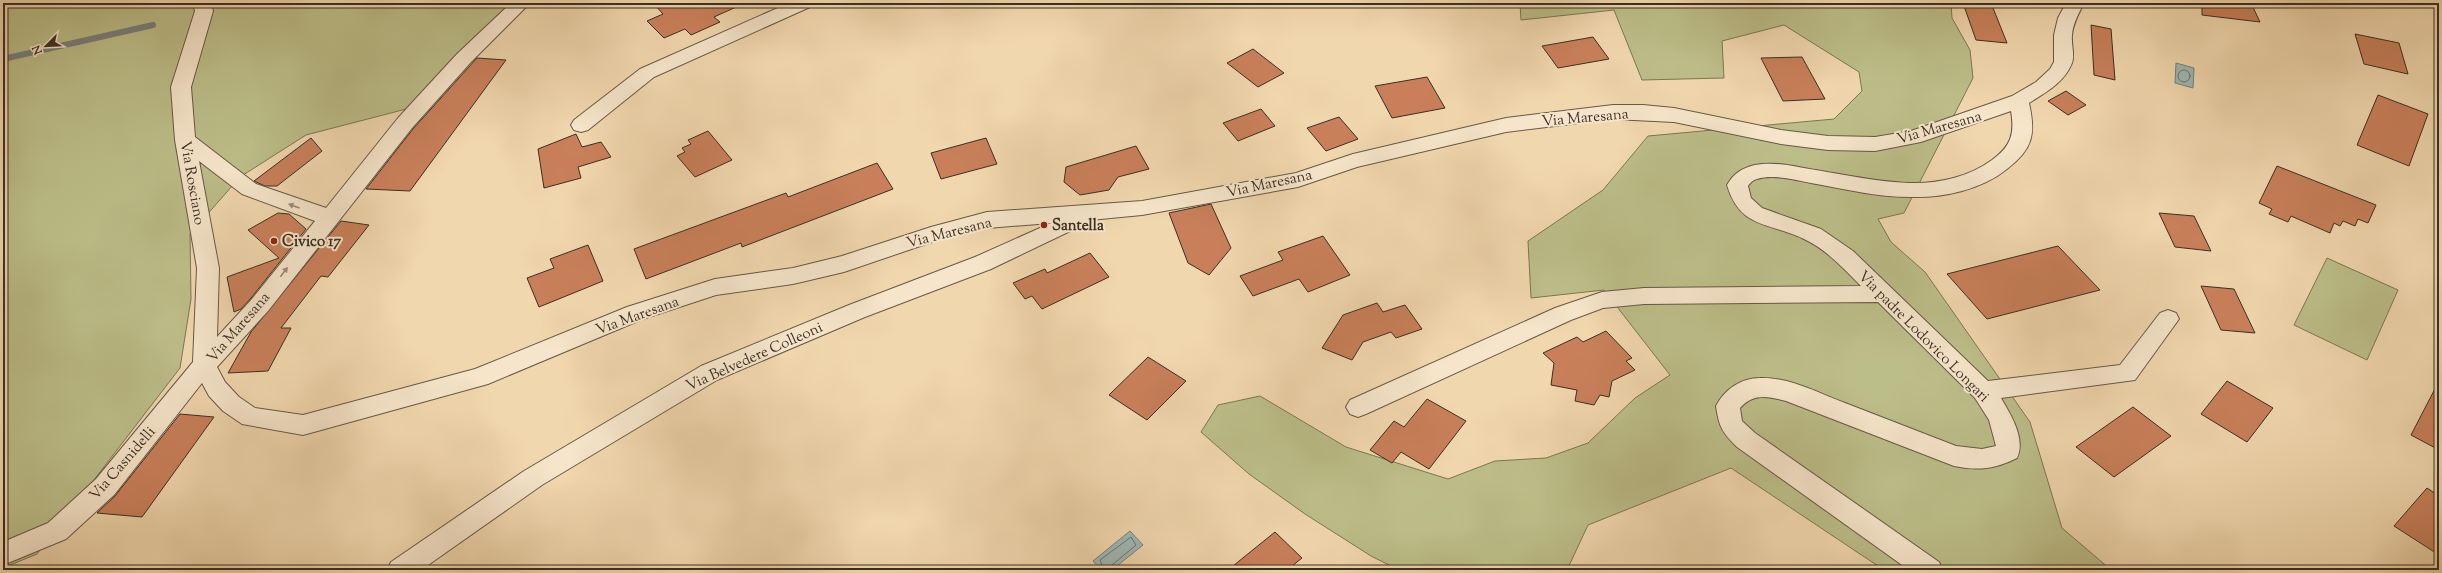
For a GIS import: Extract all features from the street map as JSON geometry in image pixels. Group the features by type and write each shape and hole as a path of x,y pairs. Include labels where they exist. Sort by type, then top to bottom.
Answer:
{"street":[{"name":"Via Rosciano","path":"202,3 204,11 181,87 184,140 208,268 204,365"},
{"name":"Via Maresana","path":"521,3 464,58 405,123 260,304 204,365 216,389 231,404 250,417 303,425 480,377 635,313 715,287 793,276 844,264 938,232 987,220 1142,208 1298,180 1353,161 1506,125 1613,112 1674,115 1781,138 1828,143 1875,144 1914,137 2019,101 2043,86 2058,72 2063,62 2063,35 2067,18 2075,3"},
{"path":"581,125 647,73 804,3"},
{"name":"Via padre Lodovico Longari","path":"1930,570 1746,440 1731,425 1728,406 1736,394 1748,388 1771,387 1796,394 1954,456 1978,461 1992,459 2008,451 2008,439 2001,416 1983,391 1845,257 1813,234 1755,213 1742,201 1737,185 1743,176 1756,172 1772,171 1911,190 1944,187 1991,171 2009,158 2021,144 2025,130 2019,101"},
{"path":"184,140 249,189 319,215 332,216"},
{"name":"Via Belvedere Colleoni","path":"400,570 533,478 709,373 857,311 984,263 1092,213"},
{"path":"1358,407 1563,314 1602,300 1652,296 1884,294"},
{"path":"1983,391 2127,373 2168,318"},
{"name":"Via Casnidelli","path":"3,554 57,531 105,487 204,365"}],"green space":[{"path":"3,3 512,3 414,107 306,135 240,177 190,234 191,299 180,368 37,554 3,568"},
{"path":"1520,3 1951,3 1952,18 1970,50 1973,78 1904,213 1878,219 1891,242 1925,272 2030,422 2062,528 2110,569 1884,570 1731,468 1588,525 1567,570 1399,570 1371,556 1305,514 1249,474 1201,432 1218,405 1260,396 1346,447 1448,479 1495,461 1546,458 1588,443 1635,398 1670,375 1604,290 1531,298 1528,241 1603,190 1648,136 1834,119 1862,91 1859,72 1784,25 1722,41 1724,78 1642,80 1614,10 1521,20"},
{"path":"2327,258 2398,290 2367,360 2294,325"}],"water":[{"path":"2176,63 2194,68 2193,88 2175,83"},
{"path":"1130,531 1143,545 1112,570 1101,570 1093,561"}],"building":[{"path":"653,3 745,3 714,17 720,22 691,35 685,29 664,38 647,21 663,14"},
{"path":"1963,3 1991,3 2007,43 1976,40"},
{"path":"2202,3 2251,3 2260,22 2202,15"},
{"path":"2091,25 2111,29 2115,80 2094,75"},
{"path":"2355,34 2399,43 2408,74 2364,64"},
{"path":"1593,37 1609,59 1558,68 1542,46"},
{"path":"1253,49 1284,73 1258,87 1227,63"},
{"path":"1802,57 1825,99 1783,101 1761,58"},
{"path":"477,58 506,60 410,191 366,189 413,129"},
{"path":"1427,77 1445,108 1392,118 1375,86"},
{"path":"2066,91 2086,105 2068,115 2048,101"},
{"path":"2378,95 2428,114 2409,166 2357,145"},
{"path":"1261,109 1275,126 1238,141 1223,123"},
{"path":"1339,117 1358,139 1326,151 1307,128"},
{"path":"708,131 732,160 695,177 677,156 685,152 682,148 691,144 688,140"},
{"path":"576,134 582,147 601,142 611,157 578,167 581,178 544,188 538,149"},
{"path":"311,138 322,151 277,186 265,186 254,181"},
{"path":"986,138 997,164 941,179 931,153"},
{"path":"1136,146 1149,169 1118,177 1109,190 1080,195 1064,182 1066,167"},
{"path":"877,163 893,189 742,247 741,243 646,279 634,249 786,193 788,197"},
{"path":"2277,166 2376,205 2368,223 2358,219 2355,226 2343,221 2340,226 2334,223 2330,233 2291,216 2288,222 2269,214 2272,209 2259,203"},
{"path":"1211,204 1231,248 1209,275 1188,263 1169,213"},
{"path":"278,213 289,214 306,229 251,298 241,309 234,312 227,277 279,258 248,230"},
{"path":"2159,213 2194,216 2211,251 2175,247"},
{"path":"341,221 369,225 328,277 321,276 281,328 291,328 268,371 228,373 251,332"},
{"path":"1323,236 1350,275 1308,292 1299,279 1253,296 1240,276 1283,260 1278,252"},
{"path":"588,245 603,281 539,307 527,278 554,268 550,259"},
{"path":"2058,246 2100,290 1987,319 1947,274"},
{"path":"1090,253 1109,277 1042,309 1032,296 1025,299 1013,283 1045,269 1047,273"},
{"path":"2201,286 2234,289 2255,333 2221,330"},
{"path":"1377,303 1383,312 1405,305 1422,329 1396,338 1391,332 1363,342 1352,360 1322,348 1343,315"},
{"path":"1606,331 1632,358 1626,361 1635,370 1612,381 1609,397 1600,395 1594,405 1575,401 1577,390 1551,385 1554,363 1543,353 1577,337 1583,342"},
{"path":"1148,357 1186,381 1147,420 1109,395"},
{"path":"2227,381 2273,408 2247,442 2201,414"},
{"path":"2439,381 2439,450 2411,435"},
{"path":"1427,399 1466,421 1429,469 1401,452 1392,463 1370,450 1394,421 1404,427"},
{"path":"2133,407 2171,436 2114,477 2076,447"},
{"path":"180,414 214,417 142,517 97,513 115,496"},
{"path":"2427,488 2439,496 2439,555 2394,526"},
{"path":"1275,532 1302,558 1287,570 1228,570"}],"waterway":[{"path":"3,59 153,25"}],"place":[{"name":"Santella","path":"1044,225"},
{"name":"Civico 17","path":"274,241"}]}
